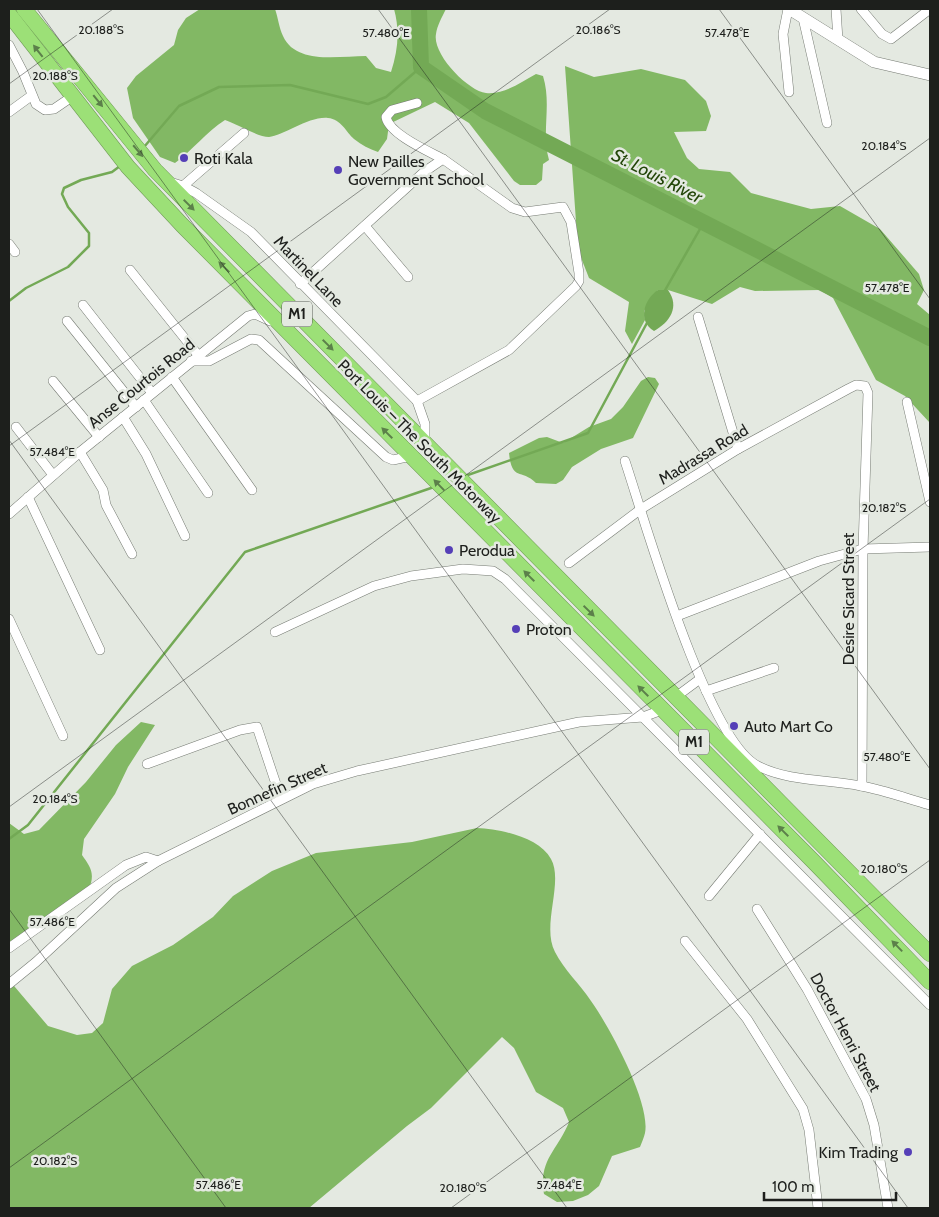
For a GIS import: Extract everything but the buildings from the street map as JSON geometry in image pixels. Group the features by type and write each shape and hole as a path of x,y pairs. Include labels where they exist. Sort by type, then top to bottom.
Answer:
{"highway":[{"name":"Port Louis – The South Motorway","path":"24,9 122,132 160,175 930,954"},
{"name":"Port Louis – The South Motorway","path":"9,14 141,182 913,962 930,982"},
{"path":"913,962 930,989"}],"main road":[{"path":"788,9 874,62 930,75"}],"street":[{"path":"788,9 783,34 789,92"},
{"path":"861,9 882,34 891,39 930,9"},
{"path":"838,10 838,40"},
{"path":"802,18 827,123"},
{"path":"9,45 36,104 45,110 54,109 73,96"},
{"path":"9,112 31,96"},
{"path":"417,103 392,110 386,117 387,121 398,133 443,159 512,208 525,212 563,206 571,222 579,281 509,350 417,401 425,424 425,442"},
{"path":"183,186 244,133"},
{"path":"300,284 424,172 443,159"},
{"name":"Martinel Lane","path":"160,175 183,186 251,232 417,401"},
{"path":"365,226 408,277"},
{"path":"9,244 15,252"},
{"path":"130,270 195,358 209,361 251,339 259,340 386,457 393,460 411,456"},
{"path":"244,287 252,304 248,316"},
{"path":"83,305 152,393"},
{"path":"248,316 255,314 264,316 296,340"},
{"name":"Anse Courtois Road","path":"9,514 80,452 248,316"},
{"path":"698,317 738,449"},
{"path":"67,321 136,406"},
{"path":"172,377 252,490"},
{"path":"53,381 99,437"},
{"name":"Madrassa Road","path":"569,564 641,508 738,449 848,389 861,385"},
{"name":"Desire Sicard Street","path":"861,385 865,386 868,393 863,549 862,786"},
{"path":"144,400 208,493"},
{"path":"906,402 930,502"},
{"path":"123,417 146,454 185,536"},
{"path":"16,427 53,475"},
{"path":"80,452 103,490 106,505 132,554"},
{"path":"625,461 700,679 722,724 748,759 757,766 786,777 862,786 930,805"},
{"path":"28,497 100,650"},
{"path":"677,616 819,561 863,549 930,547"},
{"path":"275,632 374,586 411,576 463,569 494,571 505,579 930,1005"},
{"path":"9,619 63,736"},
{"path":"706,691 774,668"},
{"path":"677,696 700,679"},
{"name":"Bonnefin Street","path":"9,984 36,962 116,888 158,860 313,784 357,771 579,722 643,717 662,710"},
{"path":"147,764 240,730 257,727 281,799"},
{"path":"709,896 760,834"},
{"path":"9,948 132,862 146,857 158,860"},
{"name":"Doctor Henri Street","path":"757,909 807,989 866,1098 874,1124 888,1208"},
{"path":"685,941 747,1019 804,1109 818,1208"}],"shaded area":[{"path":"200,9 275,9 283,36 289,45 298,51 319,57 366,56 376,68 391,72 397,40 394,9 446,9 437,28 436,42 445,61 470,86 479,91 493,93 512,87 536,74 543,76 547,97 546,139 549,160 543,164 542,180 536,185 520,185 514,181 469,123 435,102 389,124 387,139 378,152 357,141 340,123 333,119 321,118 313,120 269,137 259,135 225,120 175,163 160,157 133,118 127,88 136,76 174,45 178,30 186,18"},
{"path":"565,66 594,77 641,69 685,80 706,101 711,116 706,131 674,132 687,158 699,169 730,172 751,193 811,209 840,206 880,229 919,274 924,290 917,304 930,315 930,423 905,396 876,380 833,298 820,290 755,291 740,287 712,304 668,290 658,290 644,311 645,320 632,344 625,331 629,302 589,278 578,250"},
{"path":"658,290 668,290 673,302 673,308 669,319 654,331 645,322 644,310 649,299"},
{"path":"648,377 655,378 659,384 633,438 601,449 572,467 563,480 556,484 536,483 512,468 509,453 539,438 547,437 563,443 589,427 611,419 623,407 641,381"},
{"path":"141,722 155,725 128,767 115,794 84,839 82,855 89,865 92,879 87,890 54,919 9,952 9,823 24,834 39,830 86,782 116,745"},
{"path":"477,828 507,832 528,840 538,845 551,859 555,880 550,930 555,952 587,995 608,1028 627,1065 642,1103 645,1133 640,1147 612,1156 599,1186 588,1195 573,1201 557,1202 544,1194 543,1182 546,1164 569,1122 563,1108 536,1092 514,1048 502,1037 431,1108 309,1208 9,1208 9,980 48,1026 77,1035 92,1033 103,1023 112,989 132,966 173,945 213,917 233,896 272,871 316,853 412,842"}],"waterway":[{"name":"St. Louis River","path":"419,9 421,67 485,111 930,338"},
{"path":"144,147 179,106 219,87 290,85 368,104 386,97 421,67"},
{"path":"9,301 26,288 68,267 89,246 89,233 68,207 62,194 64,188 81,180 112,172 120,166"},
{"path":"664,292 704,222"},
{"path":"465,476 588,433 648,321"},
{"path":"9,839 28,825 245,552 434,487"}],"place":[{"name":"Roti Kala","path":"184,158"},
{"name":"New Pailles Government School","path":"338,170"},
{"name":"Perodua","path":"449,550"},
{"name":"Proton","path":"516,629"},
{"name":"Auto Mart Co","path":"734,726"},
{"name":"Kim Trading","path":"908,1152"}]}
